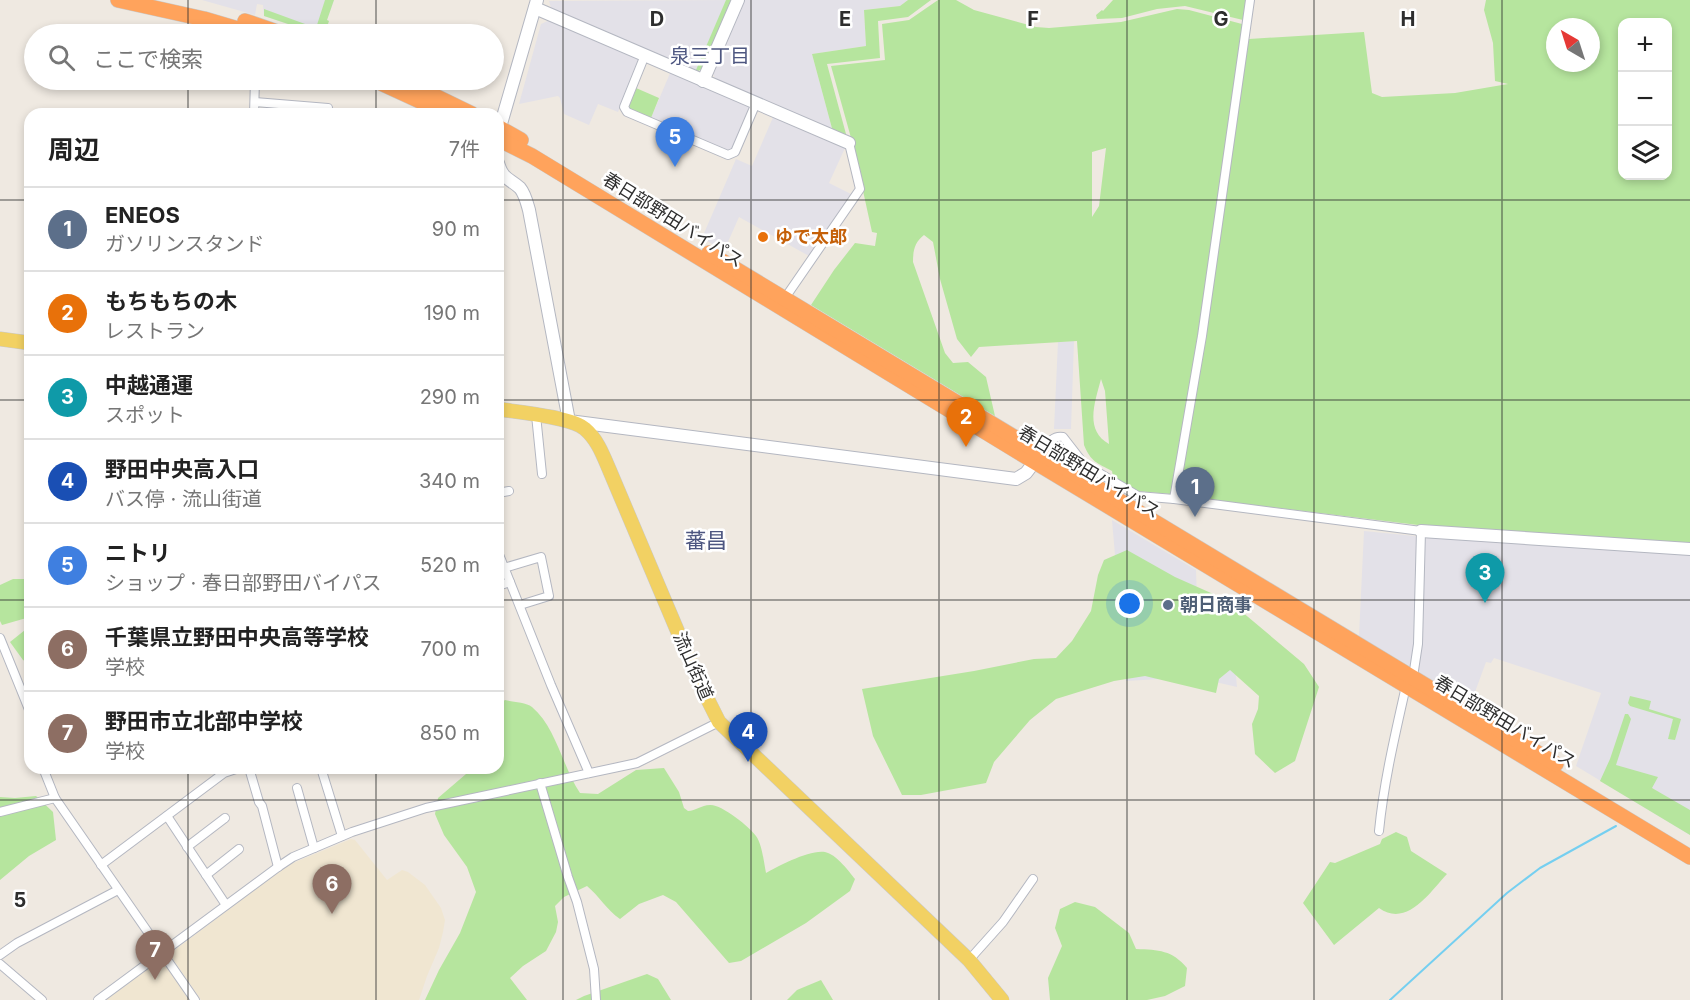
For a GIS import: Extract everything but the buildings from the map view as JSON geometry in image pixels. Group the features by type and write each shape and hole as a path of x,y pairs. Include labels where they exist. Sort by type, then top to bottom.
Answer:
{"highway":[{"path":"118,0 221,24"},
{"path":"164,0 252,24"},
{"path":"391,90 420,107"},
{"path":"423,90 460,108"},
{"name":"春日部野田バイパス","path":"504,135 785,298 1038,457"},
{"name":"春日部野田バイパス","path":"504,136 532,156 1038,457 1409,682 1690,856"},
{"name":"春日部野田バイパス","path":"1409,682 1690,844"}],"main road":[{"path":"0,339 24,342"},
{"path":"504,410 570,420"},
{"name":"流山街道","path":"570,420 583,427 600,450 699,682 719,722 969,960 1002,1000"}],"street":[{"path":"703,81 738,0"},
{"path":"1174,499 1203,326 1250,0"},
{"path":"504,112 536,4 703,81 849,143 860,189 785,298"},
{"path":"645,55 624,107 627,112 728,154 735,152 756,103"},
{"path":"254,108 255,90"},
{"path":"255,102 283,108"},
{"path":"504,176 519,188 529,210 570,420 1016,479 1026,473 1048,442 1063,436 1084,464 1138,496 1421,531 1690,549"},
{"path":"536,415 542,474"},
{"path":"504,492 509,491"},
{"path":"1379,831 1388,765 1418,644 1421,531"},
{"path":"520,605 549,596 541,556 504,567 589,774"},
{"path":"504,584 510,582"},
{"path":"0,638 24,697"},
{"path":"98,1000 293,857 342,836 426,808 637,763 719,722"},
{"path":"45,774 55,798 195,1000"},
{"path":"101,866 224,774"},
{"path":"251,774 278,867"},
{"path":"323,774 342,836"},
{"path":"540,783 580,913 594,969 596,1000"},
{"path":"297,788 314,849"},
{"path":"0,812 55,798"},
{"path":"167,816 226,905"},
{"path":"187,847 225,818"},
{"path":"206,875 239,849"},
{"path":"969,960 1003,922 1033,879"},
{"path":"0,956 17,943 118,890"},
{"path":"0,964 42,1000"}],"shaded area":[{"path":"202,0 334,0 326,24 288,24 264,16 263,5 257,4 255,15"},
{"path":"733,0 698,71 552,11 549,1"},
{"path":"743,0 908,0 900,6 864,10 866,46 812,54 833,132 715,79 713,73"},
{"path":"550,20 637,57 639,61 618,112 598,104 589,125 564,114 558,96 519,104 541,24"},
{"path":"671,71 749,105 733,150 728,151 651,118"},
{"path":"774,115 845,148 829,183 851,194 809,256 739,217 724,251 702,238 736,159 752,166"},
{"path":"1074,341 1071,429 1054,429 1058,342"},
{"path":"1112,520 1196,570 1199,661 1235,667 1237,687 1194,677 1126,681"},
{"path":"1364,531 1415,536 1417,539 1414,645 1410,666 1359,636"},
{"path":"1428,537 1690,553 1690,835 1576,766 1601,693 1494,658 1491,663 1486,662 1471,703 1416,670 1422,625 1424,541"},
{"path":"351,839 355,840 387,880 402,870 408,872 425,885 441,908 445,920 443,932 419,1000 201,1000 172,958 172,952 288,865"},
{"path":"159,961 164,961 191,1000 106,1000"}],"green space":[{"path":"325,0 334,0 327,20 328,24 317,24"},
{"path":"726,0 733,0 705,68 698,71 696,70"},
{"path":"908,0 931,0 908,17 878,21 880,58 827,64 846,134 833,132 812,54 866,46 864,10 900,6"},
{"path":"938,0 956,0 974,10 1036,27 1121,22 1177,9 1242,24 1244,26 1236,122 1249,39 1364,32 1372,93 1382,97 1455,93 1508,84 1495,81 1493,43 1484,10 1486,0 1690,0 1690,545 1418,525 1180,496 1172,493 1137,491 1113,477 1112,471 1092,459 1084,445 1077,341 979,347 971,357 957,339 940,279 933,242 924,235 915,247 913,262 945,353 953,363 968,362 986,377 995,416 811,305 855,243 875,246 877,233 872,232 853,145 831,66 885,60 882,24 909,20","holes":["1106,148 1099,206 1092,217 1092,152","1101,379 1105,391 1109,444 1096,431 1093,415"]},
{"path":"1113,0 1247,0 1243,20 1185,6 1157,9 1122,18 1097,19 1096,15"},
{"path":"264,9 305,24 288,24 264,16"},
{"path":"636,88 659,98 651,118 630,109 629,105"},
{"path":"1127,550 1175,577 1229,601 1304,664 1319,687 1295,761 1275,773 1255,754 1252,724 1258,709 1259,696 1230,670 1219,679 1216,693 1145,676 1114,681 1056,699 1030,720 994,762 986,783 921,795 902,795 873,736 862,689 1034,659 1056,658 1072,641 1091,611 1098,575 1104,560"},
{"path":"13,579 24,579 24,619 2,625 0,585"},
{"path":"24,631 24,661 23,660 10,642"},
{"path":"1630,696 1651,701 1649,709 1681,719 1675,740 1668,739 1673,719 1630,706 1628,703"},
{"path":"504,701 529,705 540,715 553,736 580,793 598,794 636,770 664,768 679,792 684,808 688,811 707,805 715,806 735,817 753,832 760,844 766,873 806,855 828,853 839,860 855,879 850,891 806,923 741,961 729,963 676,902 663,895 639,904 620,919 587,886 564,897 555,906 558,922 556,932 546,951 523,966 510,978 527,1000 425,1000 460,933 476,892 467,867 444,835 435,814 438,798 466,774 504,774"},
{"path":"1625,714 1628,714 1631,719 1616,765 1658,777 1652,788 1690,810 1690,835 1600,781"},
{"path":"36,796 53,812 56,840 29,856 0,880 0,797"},
{"path":"1396,832 1407,837 1411,851 1447,874 1425,898 1408,911 1399,914 1389,913 1379,908 1334,945 1303,903 1330,862 1335,863 1380,844 1382,839"},
{"path":"1075,902 1095,907 1129,933 1136,949 1158,951 1176,958 1187,968 1185,986 1165,996 1147,1000 1050,1000 1048,978 1062,946 1055,928 1060,909"},
{"path":"647,974 658,979 671,1000 576,1000 584,996"},
{"path":"821,980 833,1000 787,1000 797,990"}],"waterway":[{"path":"1390,1000 1507,893 1540,868 1616,826"}],"place":[{"name":"ニトリ","path":"675,167"},
{"name":"ゆで太郎","path":"763,237"},
{"name":"もちもちの木","path":"966,447"},
{"name":"ENEOS","path":"1195,517"},
{"name":"中越通運","path":"1485,603"},
{"name":"朝日商事","path":"1168,605"},
{"name":"野田中央高入口","path":"748,762"},
{"name":"千葉県立野田中央高等学校","path":"332,914"},
{"name":"野田市立北部中学校","path":"155,980"}],"district":[{"name":"泉三丁目","path":"710,56"},
{"name":"蕃昌","path":"706,541"}]}
